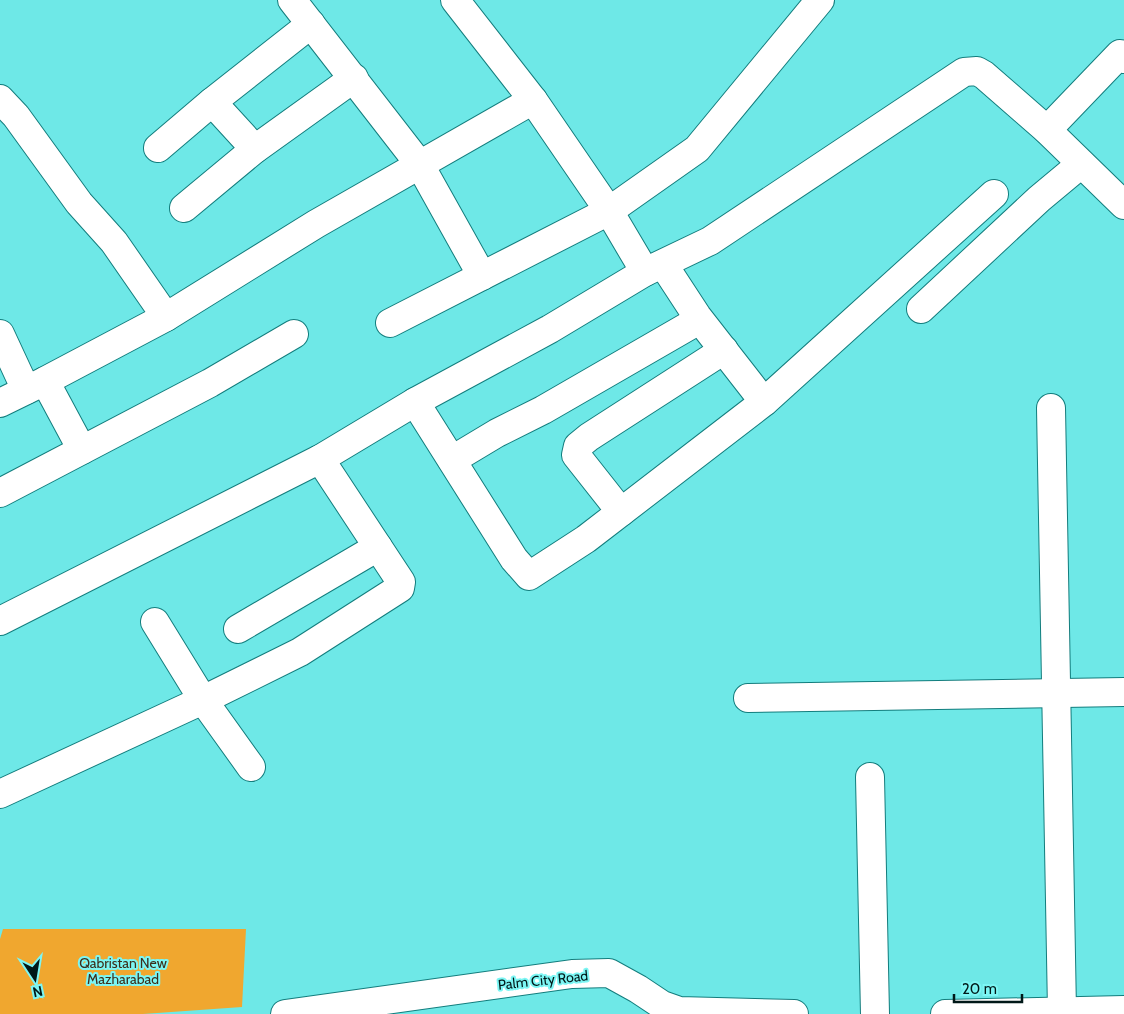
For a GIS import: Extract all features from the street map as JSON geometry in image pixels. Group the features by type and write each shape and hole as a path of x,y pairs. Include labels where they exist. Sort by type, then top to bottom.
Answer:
{"street":[{"path":"292,0 420,165 482,276"},
{"path":"455,0 533,100 608,211 724,350 764,402"},
{"path":"390,323 608,211 697,149 820,0"},
{"path":"158,148 212,102 311,24"},
{"path":"1047,130 1120,54 1124,59"},
{"path":"0,621 320,459 415,402 550,329 654,268 710,241 964,72 977,71 984,74 1047,130 1124,205"},
{"path":"184,208 255,149 354,78"},
{"path":"0,99 16,116 79,203 114,242 166,317"},
{"path":"0,403 166,317 316,224 533,100"},
{"path":"212,102 255,149"},
{"path":"921,309 1039,199 1081,164"},
{"path":"415,402 514,559 529,576 586,539 764,402 994,194"},
{"path":"452,460 699,320"},
{"path":"0,334 82,450"},
{"path":"0,493 210,383 294,334"},
{"path":"621,512 576,455 578,446 724,350"},
{"path":"1051,408 1062,1011"},
{"path":"0,794 203,700 300,652 400,588 401,582 320,459"},
{"path":"238,629 378,547"},
{"path":"155,622 203,700 251,766"},
{"path":"748,698 1124,692"},
{"path":"870,777 875,1014"},
{"name":"Palm City Road","path":"284,1014 572,974 609,973 638,989 663,1009 794,1014"},
{"path":"945,1014 1124,1010"}],"green space":[{"name":"Qabristan New Mazharabad","path":"3,929 246,929 242,1007 143,1014 0,1014 0,939"}]}
